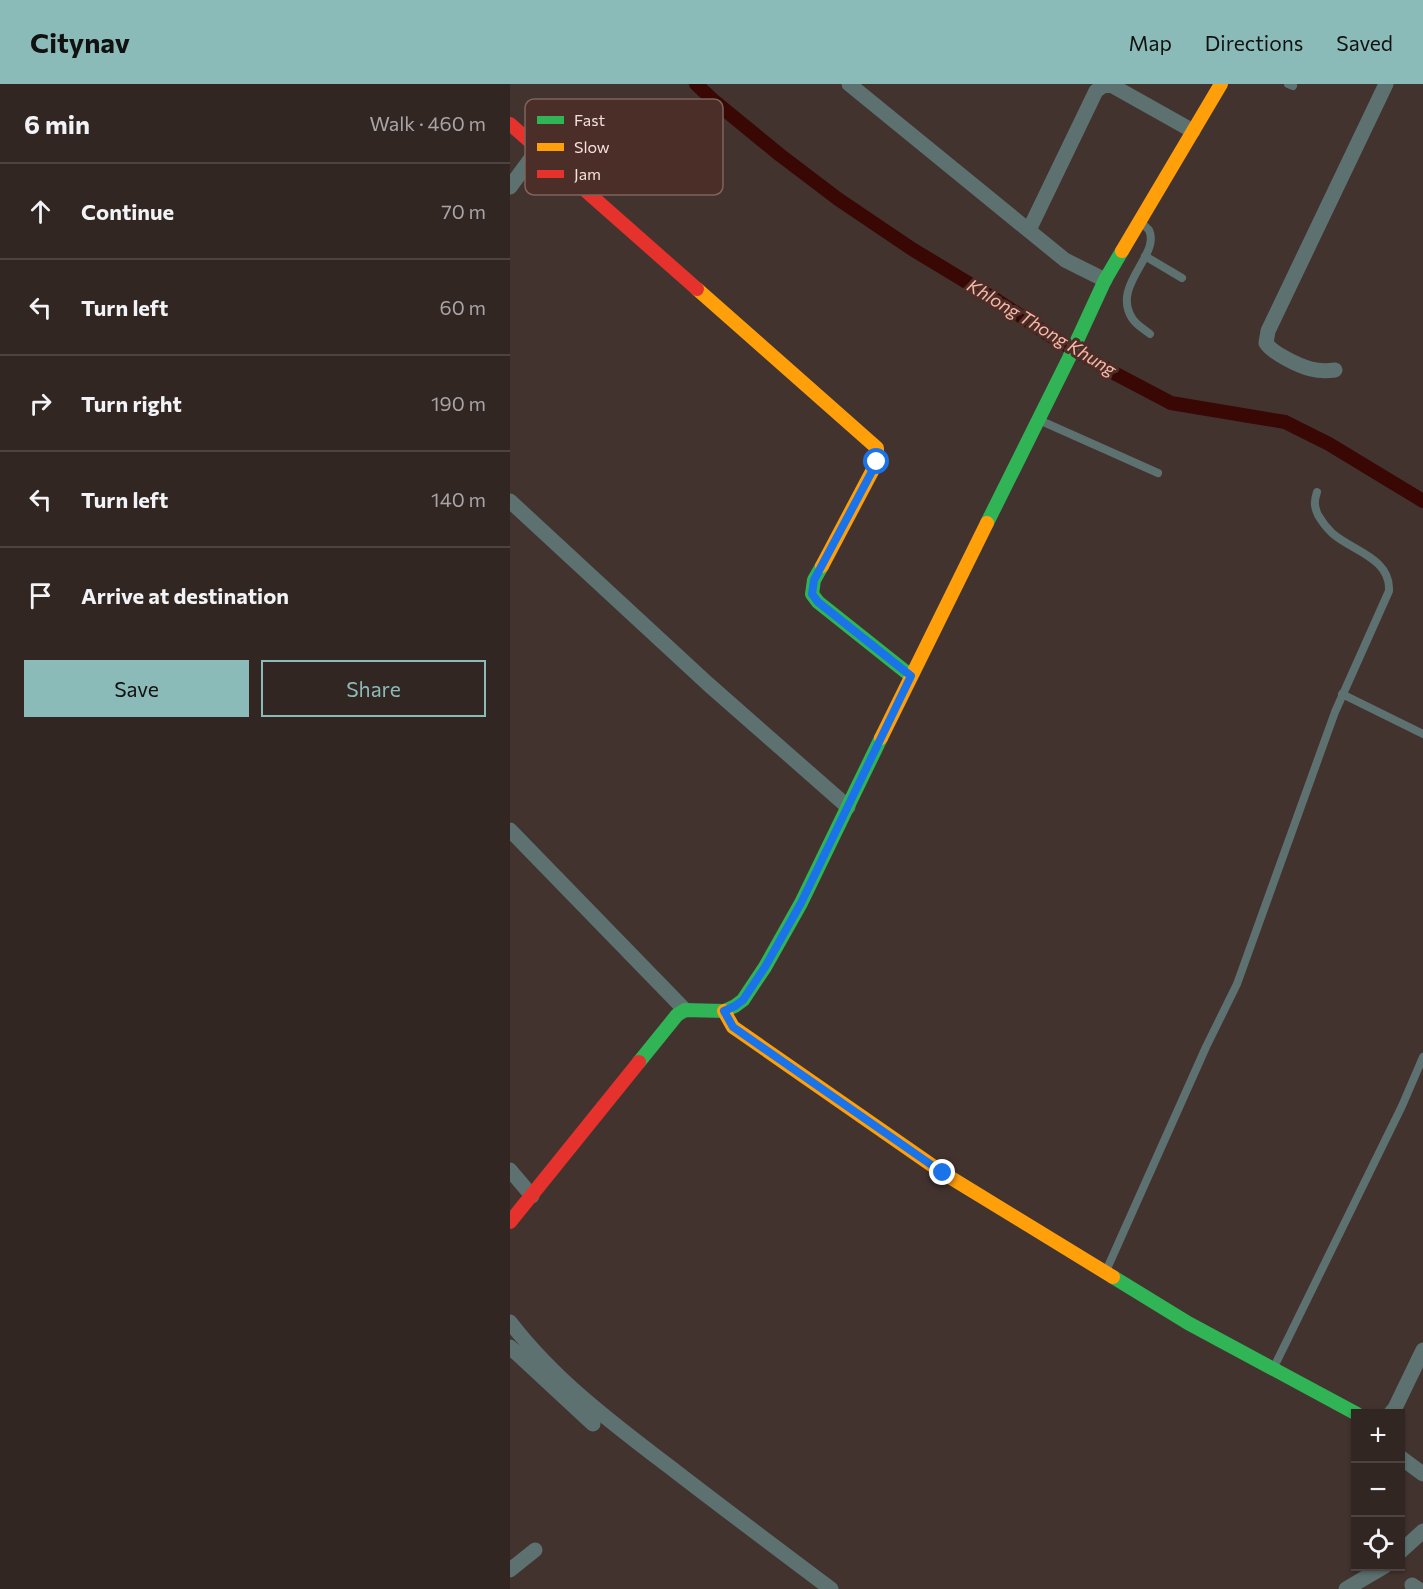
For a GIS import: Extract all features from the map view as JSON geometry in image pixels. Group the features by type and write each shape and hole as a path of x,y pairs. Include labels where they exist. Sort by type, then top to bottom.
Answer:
{"street":[{"path":"849,84 1065,260 1105,280"},
{"path":"510,1222 677,1016 686,1010 724,1011 735,1006 743,1000 765,967 801,903 1069,358 1105,280 1221,84"},
{"path":"1335,370 1310,369 1269,349 1266,343 1268,331 1386,84"},
{"path":"1029,230 1096,91 1103,86 1111,85 1193,131"},
{"path":"510,124 525,137"},
{"path":"510,187 525,167"},
{"path":"590,195 877,448 877,462 814,580 812,594 818,602 911,676"},
{"path":"510,501 708,684 848,807"},
{"path":"510,830 686,1010"},
{"path":"724,1011 733,1027 943,1173 1188,1323 1351,1410"},
{"path":"510,1170 532,1196"},
{"path":"510,1322 528,1345 562,1380 631,1438 831,1589"},
{"path":"510,1347 593,1424"},
{"path":"1394,1409 1423,1350"},
{"path":"1405,1460 1423,1474"},
{"path":"1405,1548 1423,1531"},
{"path":"510,1570 535,1550"},
{"path":"1346,1589 1377,1571"}],"lane":[{"path":"1140,220 1149,231 1151,240 1128,289 1127,300 1132,318 1150,334"},
{"path":"1145,256 1182,278"},
{"path":"1038,420 1158,473"},
{"path":"1106,1273 1206,1047 1237,984 1342,694 1389,591 1387,576 1376,561 1332,533 1321,521 1315,508 1314,500 1317,492"},
{"path":"1342,694 1423,734"},
{"path":"1273,1368 1402,1106 1423,1057"}],"waterway":[{"name":"Khlong Thong Khung","path":"696,84 712,99"},
{"name":"Khlong Thong Khung","path":"723,108 838,199 912,249 1114,373 1171,403 1285,422 1329,444 1423,501"}],"traffic: fast":[{"path":"987,523 1105,280 1122,251"},
{"path":"822,566 814,580 812,594 818,602 911,676"},
{"path":"639,1062 677,1015 685,1010 724,1011 743,1000 765,967 801,903 881,738"},
{"path":"1113,1277 1188,1323 1351,1411"}],"traffic: slow":[{"path":"1122,251 1221,84"},
{"path":"697,289 877,448 877,462 822,566"},
{"path":"881,738 987,523"},
{"path":"724,1011 733,1027 943,1173 1113,1277"}],"traffic: jam":[{"path":"510,124 525,137"},
{"path":"590,195 697,289"},
{"path":"510,1222 639,1062"}],"route":[{"path":"877,462 814,580 812,594 818,602 911,676 801,903 765,967 743,1000 724,1011 733,1027 943,1173"}]}
